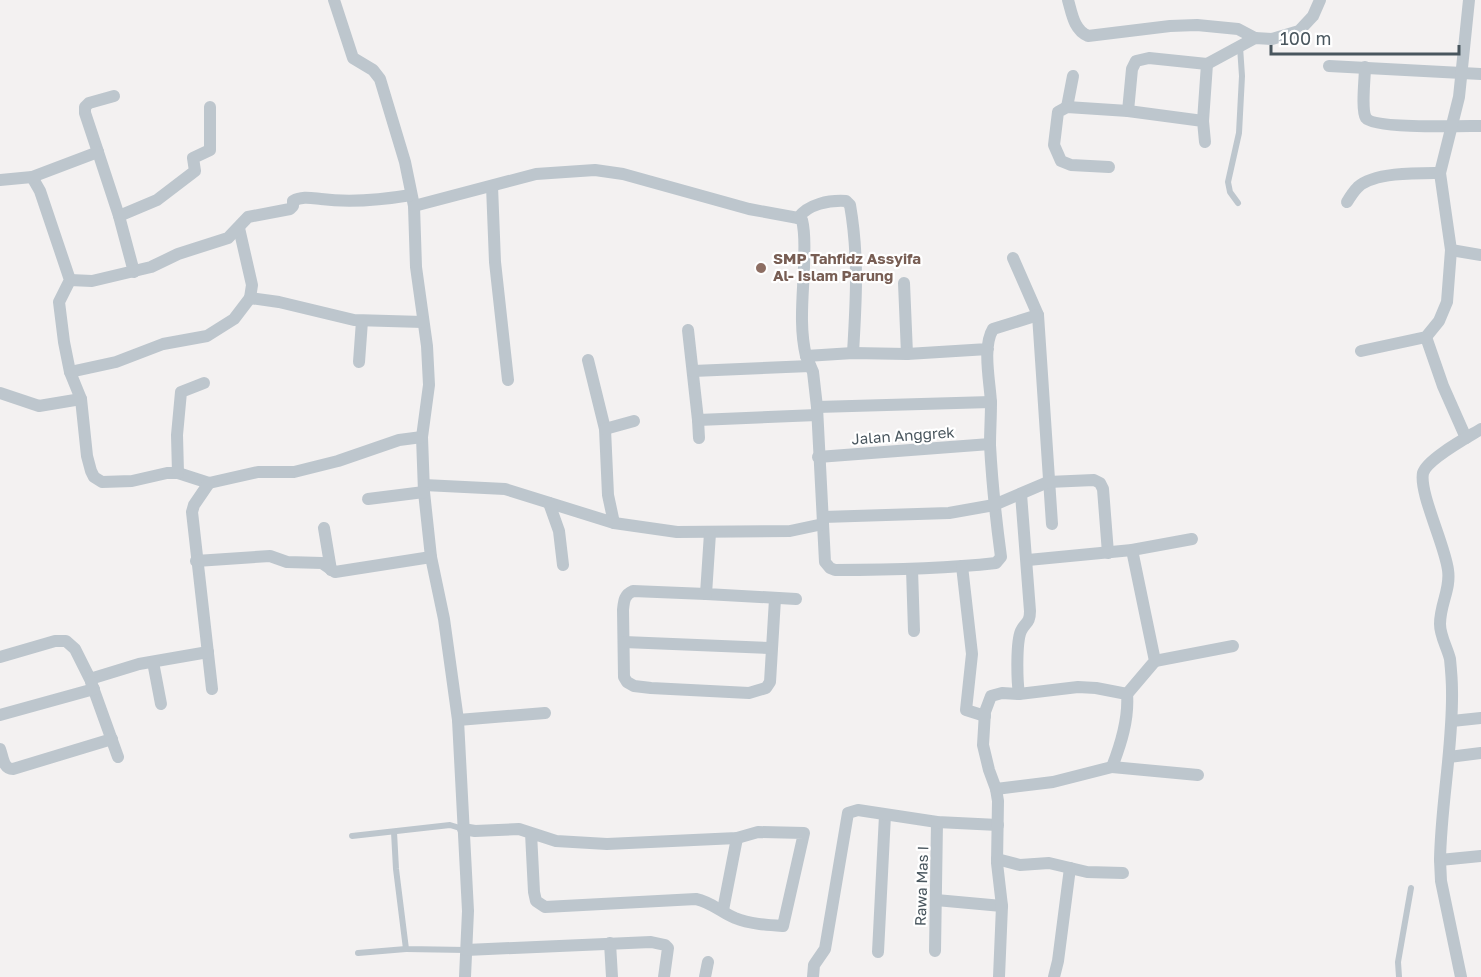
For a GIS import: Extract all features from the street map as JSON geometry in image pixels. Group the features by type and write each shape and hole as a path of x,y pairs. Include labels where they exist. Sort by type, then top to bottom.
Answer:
{"street":[{"path":"334,0 353,58 373,70 380,79 405,162 412,201 416,267 427,346 429,385 422,437 424,488 431,557 444,619 458,720 468,911 465,977"},
{"path":"1068,0 1075,23 1082,33 1088,36 1197,25 1238,29 1255,38 1272,39 1299,31 1308,22 1320,0"},
{"path":"1361,351 1426,337 1439,321 1447,302 1452,250 1440,173 1459,97 1469,0"},
{"path":"1128,111 1132,69 1136,62 1149,58 1207,64 1255,38"},
{"path":"1205,142 1203,121 1207,64"},
{"path":"1329,66 1481,74"},
{"path":"1365,67 1365,110 1366,118 1370,121 1389,125 1481,126"},
{"path":"1067,107 1073,76"},
{"path":"114,96 89,103 85,107 85,113 135,272"},
{"path":"119,216 157,200 195,171 194,158 210,150 210,107"},
{"path":"1109,167 1071,165 1059,159 1054,145 1057,114 1067,107 1128,111 1203,121"},
{"path":"0,180 32,177 98,152"},
{"path":"70,280 92,281 152,267 178,254 228,238 248,217 290,209 297,198 355,202 412,201 492,186 536,174 595,170 623,174 749,209 798,218 802,220 805,237 802,315 808,361 813,372 817,411 825,562 835,570 912,569 999,561 1001,557 994,505 990,444 991,402 988,349 993,329 1038,315"},
{"path":"1347,202 1358,187 1368,181 1408,174 1440,173"},
{"path":"32,177 40,190 70,280 62,294 59,308 70,372 81,399 87,456 94,477 102,482 113,483 178,473 209,483 258,472 303,470 338,461 399,440 422,437"},
{"path":"492,186 495,262 508,380"},
{"path":"798,218 804,210 813,206 839,201 846,201 850,204 856,239 857,293 854,353"},
{"path":"70,372 116,362 163,344 207,336 234,319 250,298 252,285 239,228"},
{"path":"1452,250 1481,255"},
{"path":"1014,258 1038,315 1052,524"},
{"path":"904,283 907,354"},
{"path":"250,298 279,302 337,317 363,321 423,322"},
{"path":"359,362 363,321"},
{"path":"688,330 699,438"},
{"path":"1426,337 1443,386 1466,438"},
{"path":"693,371 808,361 854,353 907,354 988,349"},
{"path":"588,360 605,429 608,495 614,523"},
{"path":"178,473 177,435 181,392 204,383"},
{"path":"0,393 39,406 81,399"},
{"path":"698,420 991,402"},
{"path":"605,429 634,421"},
{"path":"1461,977 1440,860 1452,721 1449,658 1440,627 1440,607 1448,589 1449,578 1441,538 1425,493 1423,474 1425,468 1440,455 1481,429"},
{"name":"Jalan Anggrek","path":"818,456 990,444"},
{"path":"368,499 424,488 505,489 614,523 677,532 790,531 823,520 949,513 994,505 1048,482 1095,480 1103,489 1108,553"},
{"path":"209,483 192,512 212,689"},
{"path":"1019,694 1018,660 1021,631 1030,619 1028,560 1021,494"},
{"path":"549,503 559,531 563,565"},
{"path":"324,528 331,570"},
{"path":"706,594 711,533"},
{"path":"1028,560 1132,550 1192,539"},
{"path":"1132,550 1155,661"},
{"path":"196,561 270,556 287,562 322,563 335,572 341,572 431,557"},
{"path":"962,566 972,654 966,710 985,716"},
{"path":"912,569 914,631"},
{"path":"775,599 770,682 766,688 749,693 634,686 624,677 624,601 628,593 633,591 796,599"},
{"path":"0,657 55,640 66,641 75,648 92,684 118,757"},
{"path":"624,642 771,648"},
{"path":"1112,767 1119,750 1127,716 1127,694 1155,661 1233,646"},
{"path":"0,715 153,662 208,652"},
{"path":"153,662 161,704"},
{"path":"999,977 1002,906 997,859 996,789 983,745 985,716 992,696 1002,693 1019,694 1078,687 1127,694"},
{"path":"458,720 545,713"},
{"path":"1452,721 1481,718"},
{"path":"0,749 5,765 9,769 14,769 112,739"},
{"path":"1449,757 1481,753"},
{"path":"996,789 1053,782 1112,767 1198,775"},
{"path":"813,977 814,965 825,949 848,813 858,810 937,822 998,825"},
{"path":"878,952 885,815"},
{"name":"Rawa Mas I","path":"935,951 937,822"},
{"path":"463,829 519,830 531,833 544,838 572,843 655,843 737,838 758,832 804,833 783,926 750,922 733,917 706,901 696,899 545,907 536,901 534,892 531,833"},
{"path":"723,910 737,838"},
{"path":"1440,860 1481,856"},
{"path":"997,859 1020,865 1048,863 1092,873 1124,873"},
{"path":"1054,977 1070,868"},
{"path":"936,900 1002,906"},
{"path":"466,951 651,942 665,945 668,950 664,977"},
{"path":"610,943 612,977"},
{"path":"705,977 708,962"}],"lane":[{"path":"1238,203 1230,192 1228,182 1239,133 1242,76 1240,47"},
{"path":"352,836 450,825 463,829"},
{"path":"394,832 406,949"},
{"path":"1399,977 1398,962 1411,888"},
{"path":"358,953 406,949 466,951"}],"place":[{"name":"SMP Tahfidz Assyifa Al- Islam Parung","path":"761,268"}]}
